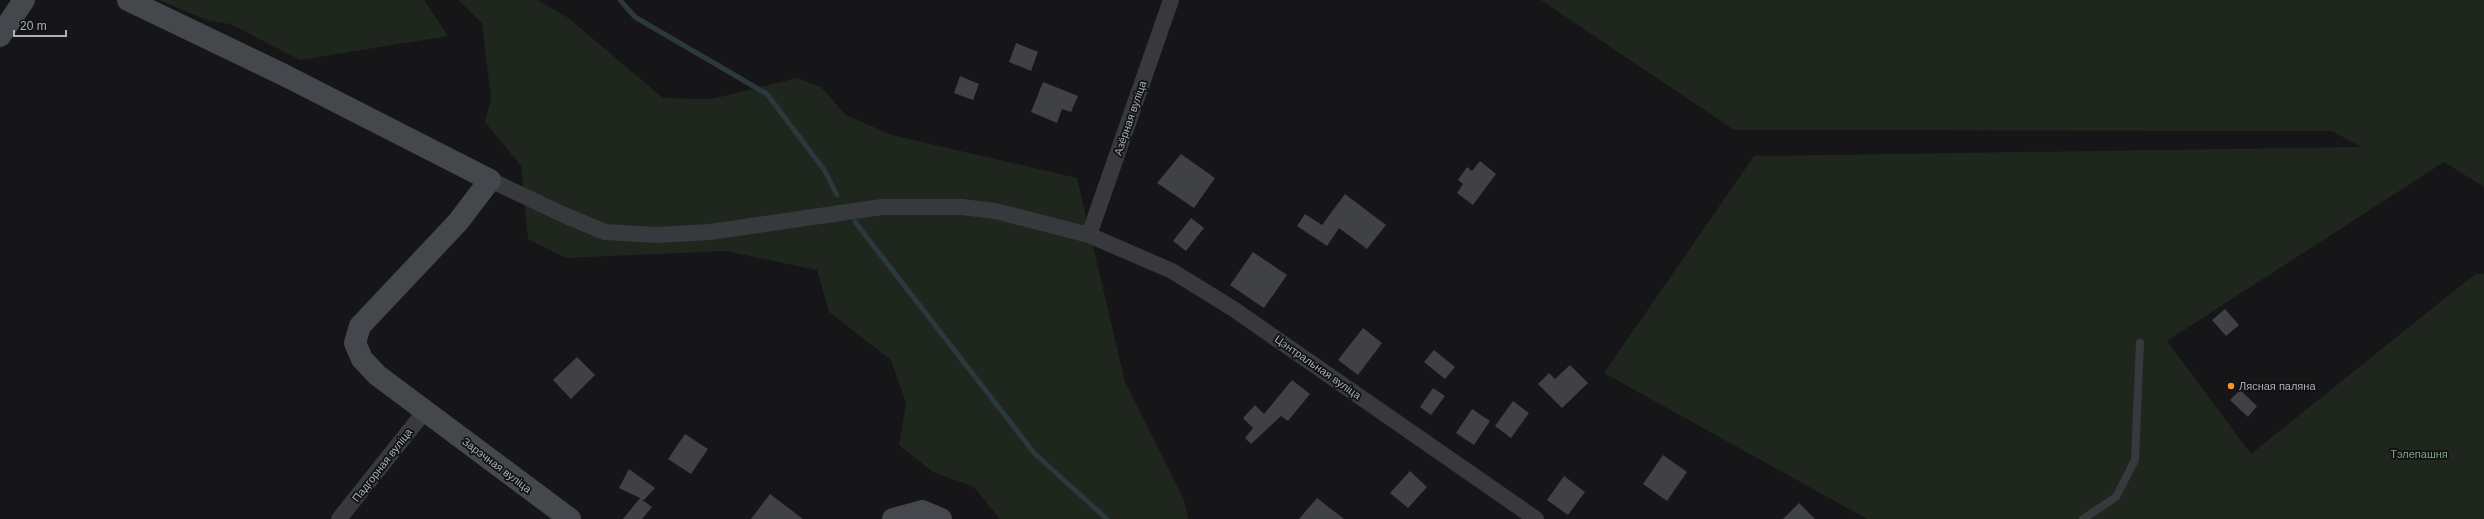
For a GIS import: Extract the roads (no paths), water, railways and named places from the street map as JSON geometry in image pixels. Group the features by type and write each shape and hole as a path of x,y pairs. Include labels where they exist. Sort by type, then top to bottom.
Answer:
{"street":[{"path":"0,36 24,0"},
{"path":"128,0 284,75 490,180"},
{"name":"Азёрная вуліца","path":"1089,235 1171,0"},
{"name":"Цэнтральная вуліца","path":"490,180 564,216 605,232 657,235 710,232 882,207 962,207 995,211 1089,235 1172,271 1232,308 1536,519"},
{"name":"Зарэчная вуліца","path":"490,180 458,222 360,326 355,343 362,359 394,390 425,411 570,519"},
{"name":"Падгорная вуліца","path":"339,519 425,411"},
{"path":"893,519 922,511 941,519"}],"lane":[{"path":"2083,519 2116,497 2135,460 2140,343"}],"waterway":[{"path":"620,0 635,17 767,94 825,171 837,195"},
{"path":"855,222 1035,454 1107,519"}],"place":[{"name":"Лясная паляна","path":"2231,386"}],"park label":[{"name":"Тэлепашня","path":"2419,454"}]}
